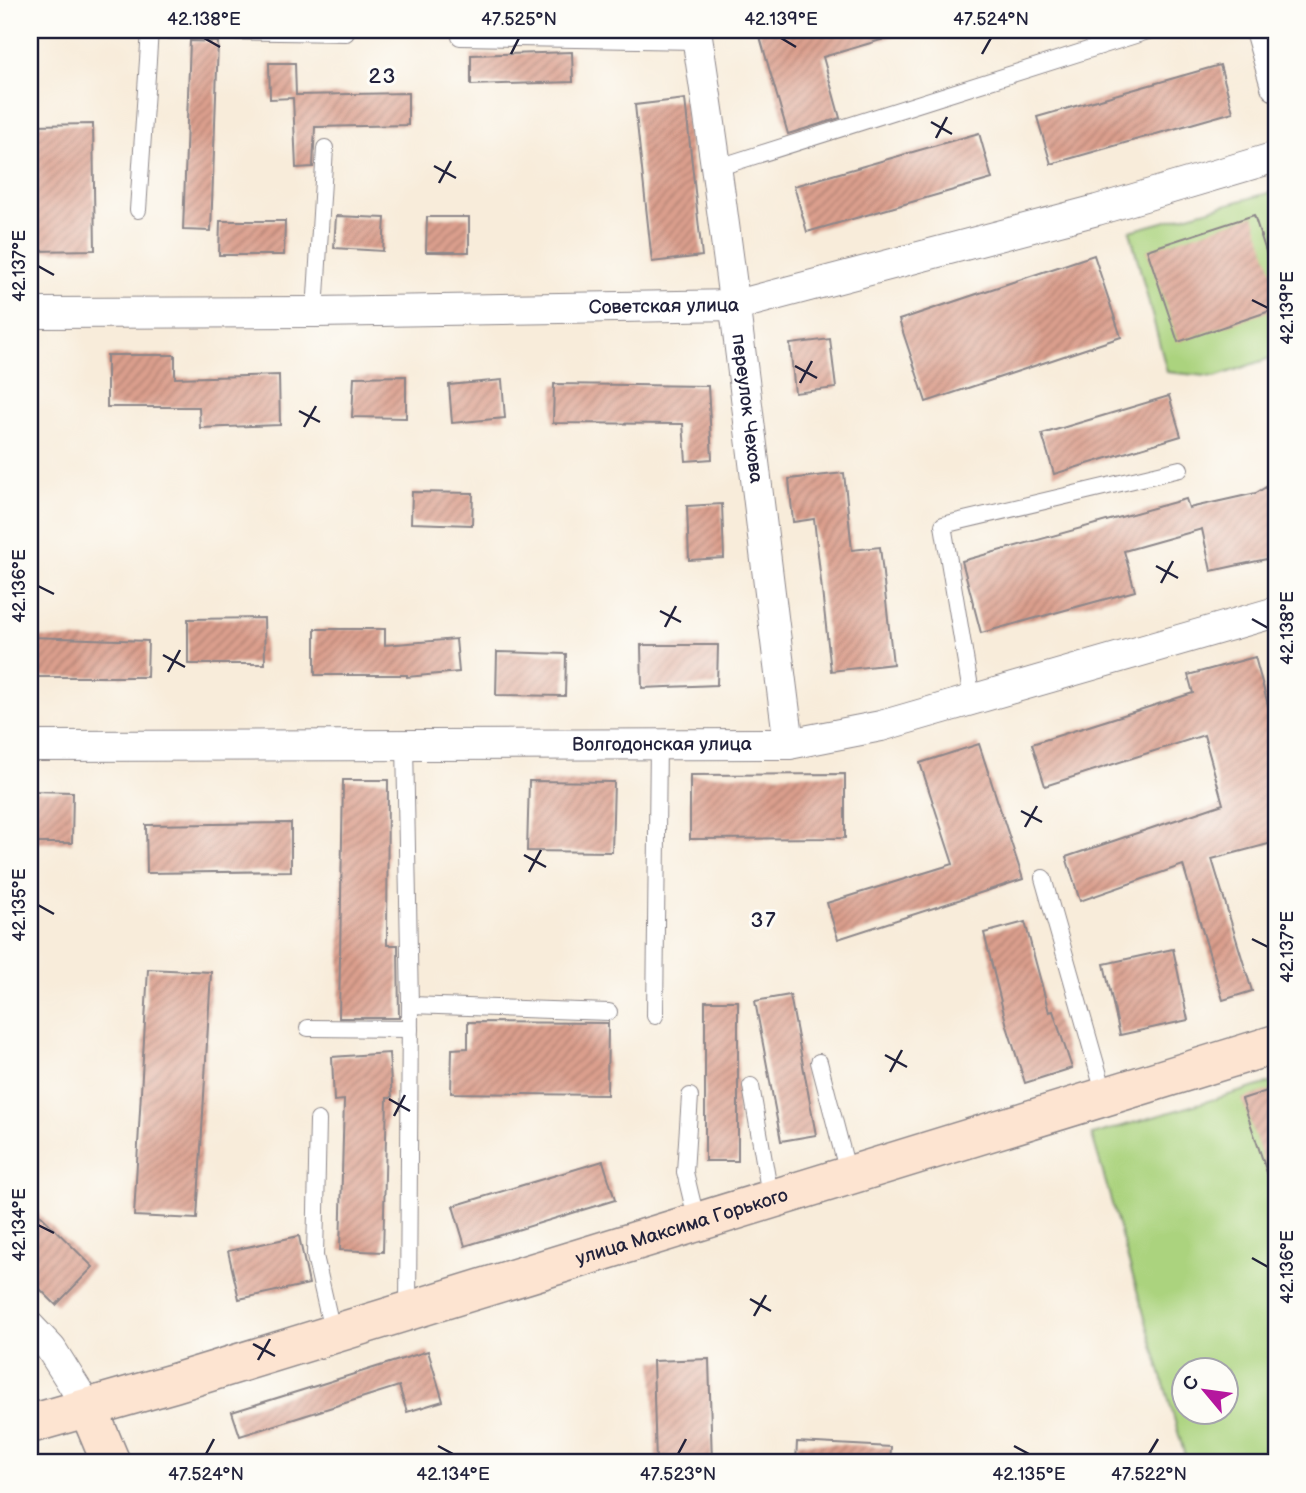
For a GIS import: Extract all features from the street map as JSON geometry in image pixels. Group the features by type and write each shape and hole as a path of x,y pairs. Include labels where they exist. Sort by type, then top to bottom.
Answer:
{"street":[{"path":"1260,30 1276,86"},
{"name":"переулок Чехова","path":"697,35 737,305 757,496 789,744"},
{"name":"Советская улица","path":"30,313 315,312 737,305 1097,210 1276,157"},
{"name":"Волгодонская улица","path":"30,746 789,744 881,726 1276,612"},
{"name":"улица Максима Горького","path":"30,1424 333,1335 1276,1044"},
{"path":"30,1327 51,1349 88,1408 111,1463"}],"lane":[{"path":"138,210 150,30 346,33 346,30"},
{"path":"716,168 1105,37 1151,30"},
{"path":"460,37 697,35"},
{"path":"315,312 325,148"},
{"path":"972,699 943,525 1180,469"},
{"path":"654,1016 658,743"},
{"path":"405,744 410,1005 408,1312"},
{"path":"1043,878 1105,1098"},
{"path":"410,1005 609,1012"},
{"path":"309,1028 410,1029"},
{"path":"819,1062 849,1177"},
{"path":"751,1086 771,1201"},
{"path":"690,1096 685,1172 697,1223"},
{"path":"318,1120 315,1255 333,1335"}],"green space":[{"path":"1272,192 1276,208 1276,356 1215,377 1167,372 1130,231"},
{"path":"1276,1081 1276,1463 1187,1463 1176,1426 1240,1426 1240,1356 1170,1356 1170,1404 1092,1135"}],"building":[{"path":"758,30 897,30 898,35 823,57 840,118 788,134"},
{"path":"190,41 218,42 211,231 183,230"},
{"path":"572,52 573,82 471,85 471,55"},
{"path":"269,63 295,63 296,95 408,93 408,125 315,127 313,167 296,168 293,98 270,99"},
{"path":"1220,65 1233,112 1051,164 1037,117"},
{"path":"685,99 702,256 652,262 635,105"},
{"path":"93,124 95,250 34,251 33,125"},
{"path":"979,133 992,179 807,232 794,186"},
{"path":"1254,215 1276,282 1276,309 1178,342 1147,250"},
{"path":"336,216 385,218 383,251 334,248"},
{"path":"427,217 469,217 469,252 426,252"},
{"path":"220,221 285,221 284,255 219,255"},
{"path":"1094,255 1121,337 926,402 899,320"},
{"path":"830,339 836,388 795,393 790,344"},
{"path":"107,355 175,355 175,378 279,375 280,425 200,428 199,407 107,407"},
{"path":"406,376 406,418 352,417 354,377"},
{"path":"502,380 505,418 452,423 449,385"},
{"path":"554,384 708,386 712,459 686,461 683,424 553,423"},
{"path":"1169,396 1181,436 1054,474 1042,434"},
{"path":"844,473 852,550 880,547 893,664 831,671 814,519 793,522 789,479"},
{"path":"1276,481 1276,557 1211,571 1202,529 1124,551 1135,591 981,633 962,561 1186,499 1189,508 1256,493"},
{"path":"412,492 473,493 472,525 411,523"},
{"path":"722,504 724,558 689,560 687,506"},
{"path":"264,618 265,664 188,664 188,619"},
{"path":"315,629 385,629 385,645 456,639 459,672 407,677 315,675"},
{"path":"30,637 148,641 147,677 30,677"},
{"path":"641,645 718,645 717,685 642,688"},
{"path":"497,652 566,654 565,696 496,695"},
{"path":"1255,657 1276,734 1276,842 1212,859 1252,991 1223,1000 1183,865 1080,901 1066,857 1223,804 1204,735 1045,786 1032,744 1193,693 1188,675"},
{"path":"979,744 1023,879 838,939 827,903 953,864 920,763"},
{"path":"845,774 845,838 690,839 690,775"},
{"path":"343,780 388,780 387,945 398,945 399,1018 339,1018"},
{"path":"529,781 614,782 612,852 527,851"},
{"path":"30,791 73,792 72,843 30,843"},
{"path":"291,823 291,871 147,873 146,825"},
{"path":"1025,922 1049,1012 1053,1011 1072,1068 1025,1083 1007,1026 984,933"},
{"path":"1173,949 1188,1020 1120,1035 1104,964"},
{"path":"148,969 211,972 197,1219 134,1216"},
{"path":"790,995 816,1135 781,1141 755,1001"},
{"path":"705,1001 738,1001 738,1161 705,1161"},
{"path":"468,1022 608,1023 607,1095 451,1093 452,1049 468,1048"},
{"path":"389,1053 392,1098 387,1098 383,1252 340,1250 344,1100 334,1101 332,1057"},
{"path":"1276,1088 1276,1189 1273,1190 1242,1099"},
{"path":"603,1161 615,1200 465,1246 453,1206"},
{"path":"30,1205 93,1267 56,1305 30,1279"},
{"path":"299,1236 309,1284 239,1299 228,1251"},
{"path":"428,1351 443,1401 407,1412 399,1386 240,1436 232,1412"},
{"path":"709,1359 712,1463 656,1463 653,1361"},
{"path":"797,1442 891,1447 890,1463 796,1463"}],"district":[{"name":"23","path":"383,76"},
{"name":"37","path":"764,920"}]}
